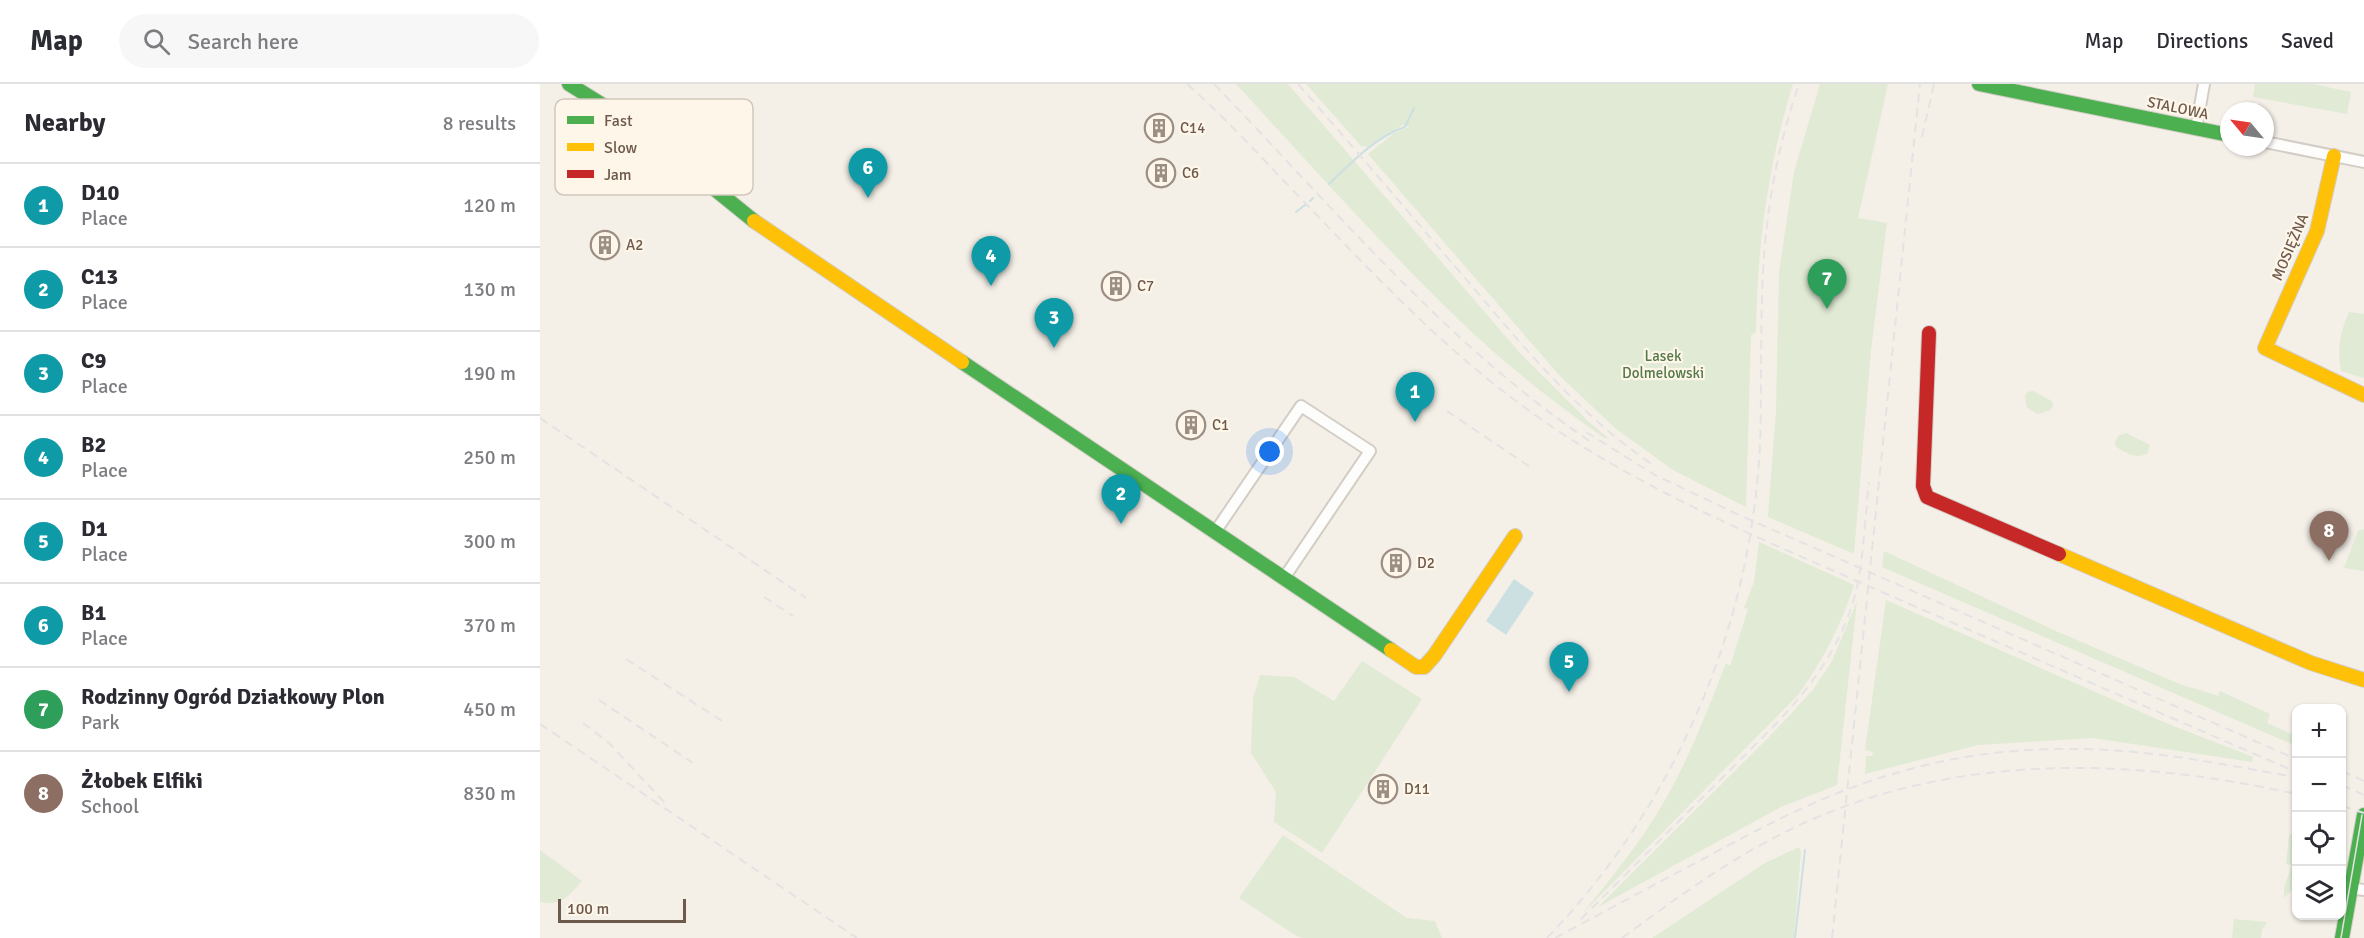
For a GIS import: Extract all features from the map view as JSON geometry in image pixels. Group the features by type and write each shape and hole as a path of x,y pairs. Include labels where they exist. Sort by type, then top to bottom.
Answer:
{"street":[{"path":"569,84 593,99"},
{"name":"STALOWA","path":"1979,84 2220,133"},
{"path":"2196,129 2204,84"},
{"path":"2274,144 2364,162"},
{"name":"MOSIĘŻNA","path":"2334,156 2317,231 2265,348 2329,381 2364,395"},
{"path":"722,195 761,227 1416,667 1424,667 1434,656 1515,536"},
{"path":"1929,333 1923,486 1927,497 2318,666 2364,680"},
{"path":"1215,532 1301,406 1337,429 1370,452 1284,578"},
{"path":"2342,938 2357,889 2364,815"}],"green space":[{"path":"1236,84 1288,84 1520,353 1609,439 1604,438 1545,394 1470,330 1369,229"},
{"name":"Lasek Dolmelowski","path":"1306,84 1793,84 1771,175 1759,269 1756,332 1751,335 1746,507 1673,470 1615,428 1559,375 1368,154 1393,134 1409,127 1403,125 1367,147 1361,146"},
{"path":"1820,84 1888,84 1858,218 1887,223 1871,350 1854,554 1768,517 1776,410 1779,273 1794,172"},
{"path":"2255,84 2313,84 2351,92 2347,114 2253,97"},
{"path":"2349,312 2364,314 2364,378 2341,371 2340,341"},
{"path":"2033,391 2052,401 2051,410 2038,414 2027,408 2025,396 2027,392"},
{"path":"2126,433 2150,445 2148,453 2136,456 2116,447 2115,442 2118,436"},
{"path":"2364,529 2364,571 2344,568 2358,531"},
{"path":"1759,542 1854,585 1837,629 1798,695 1583,913 1647,829 1666,799 1685,761 1726,663 1730,666 1748,609 1744,608 1754,582"},
{"path":"1884,551 2056,631 2175,682 2218,696 2220,691 2270,714 2267,723 2292,734 2292,744 1882,567"},
{"path":"1886,600 2166,723 2253,757 2252,762 2093,738 1978,745 1865,774 1866,756 1872,756 1873,752 1865,750"},
{"path":"1857,601 1837,785 1781,807 1598,907 1772,734 1813,690 1832,661"},
{"path":"1362,661 1422,699 1322,853 1274,822 1276,792 1251,753 1253,699 1260,675 1294,677 1334,701"},
{"path":"2292,833 2292,865 2286,864 2289,836"},
{"path":"1283,835 1407,918 1435,921 1442,938 1298,937 1239,898"},
{"path":"1799,847 1801,852 1794,938 1652,938 1765,863"},
{"path":"540,850 582,881 568,896 554,903 540,902"},
{"path":"2292,865 2292,890 2284,898 2284,887"},
{"path":"2234,919 2267,922 2262,930 2261,938 2232,938"}],"shaded area":[{"path":"1514,579 1534,593 1506,635 1486,621"}],"waterway":[{"path":"1329,184 1374,144 1405,127 1414,108"},
{"path":"1310,201 1313,198"},
{"path":"1296,212 1305,205"},
{"path":"1795,938 1805,850"}],"tram line":[{"path":"2341,938 2362,815"}],"railway":[{"path":"1187,84 1235,130 1392,292 1450,347 1512,398 1599,456 1644,482 1738,528 2292,770"},
{"path":"1214,84 1348,226 1440,319 1538,404 1591,442"},
{"path":"1298,84 1557,382 1603,427 1655,466"},
{"path":"1547,938 1593,886 1633,830 1669,771 1698,710 1723,645 1741,579 1754,512 1760,443 1763,273 1770,201 1779,154 1799,84"},
{"path":"1832,938 1920,84"},
{"path":"1922,137 1934,84"},
{"path":"1447,411 1530,467"},
{"path":"540,418 806,598"},
{"path":"1586,432 1655,475 1739,515 2294,758"},
{"path":"1581,919 1773,727 1801,696 1825,663 1844,627 1857,587 1869,482"},
{"path":"764,597 793,616"},
{"path":"626,659 722,721"},
{"path":"599,700 693,763"},
{"path":"583,723 609,743 664,802"},
{"path":"540,724 857,938"},
{"path":"1555,938 1796,811 1868,782 1935,763 1978,755 2021,751 2093,749 2179,757 2292,777"},
{"path":"1622,938 1713,874 1770,840 1832,811 1896,790 1962,776 2028,769 2095,768 2162,772 2230,781 2292,793"},
{"path":"2346,773 2364,781"},
{"path":"2346,787 2364,795"},
{"path":"2346,807 2364,813"}],"traffic: fast":[{"path":"569,84 593,99"},
{"path":"1979,84 2220,133"},
{"path":"722,195 754,221"},
{"path":"962,362 1391,650"},
{"path":"2342,938 2364,815"}],"traffic: slow":[{"path":"2334,156 2317,231 2265,348 2364,395"},
{"path":"754,221 962,362"},
{"path":"1391,650 1416,667 1424,667 1434,656 1515,536"},
{"path":"2059,554 2311,663 2364,680"}],"traffic: jam":[{"path":"1929,333 1923,486 1927,497 2059,554"}],"place":[{"name":"C14","path":"1159,128"},
{"name":"C6","path":"1161,173"},
{"name":"B1","path":"868,198"},
{"name":"A2","path":"605,245"},
{"name":"B2","path":"991,286"},
{"name":"C7","path":"1116,286"},
{"name":"Rodzinny Ogród Działkowy Plon","path":"1827,309"},
{"name":"C9","path":"1054,348"},
{"name":"D10","path":"1415,422"},
{"name":"C1","path":"1191,425"},
{"name":"C13","path":"1121,524"},
{"name":"Żłobek Elfiki","path":"2329,561"},
{"name":"D2","path":"1396,563"},
{"name":"D1","path":"1569,692"},
{"name":"D11","path":"1383,789"}]}
